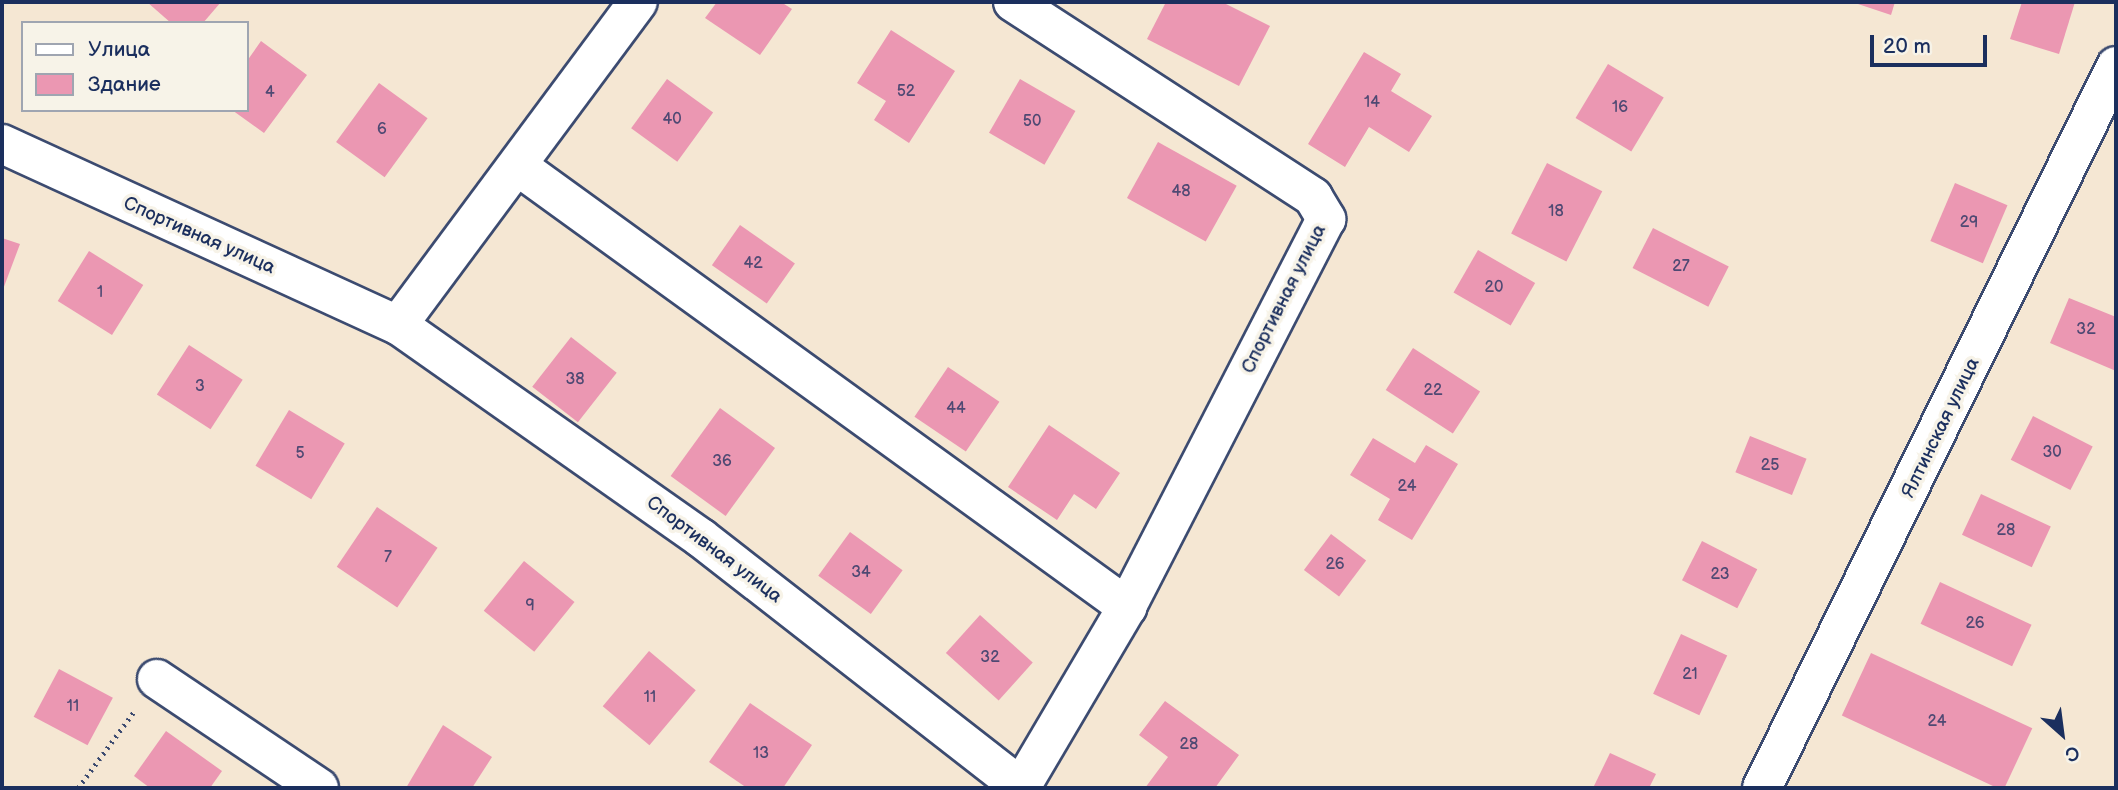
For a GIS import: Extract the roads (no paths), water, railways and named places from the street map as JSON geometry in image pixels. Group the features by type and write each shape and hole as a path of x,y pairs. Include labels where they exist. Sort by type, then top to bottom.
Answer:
{"street":[{"path":"398,325 519,167 638,2"},
{"name":"Спортивная улица","path":"2,144 398,325 701,538 1022,788 1127,607 1326,219 1313,197 1013,2"},
{"name":"Ялтинская улица","path":"1762,788 2116,66"},
{"path":"519,167 1127,607"},
{"path":"157,679 319,788"}]}
